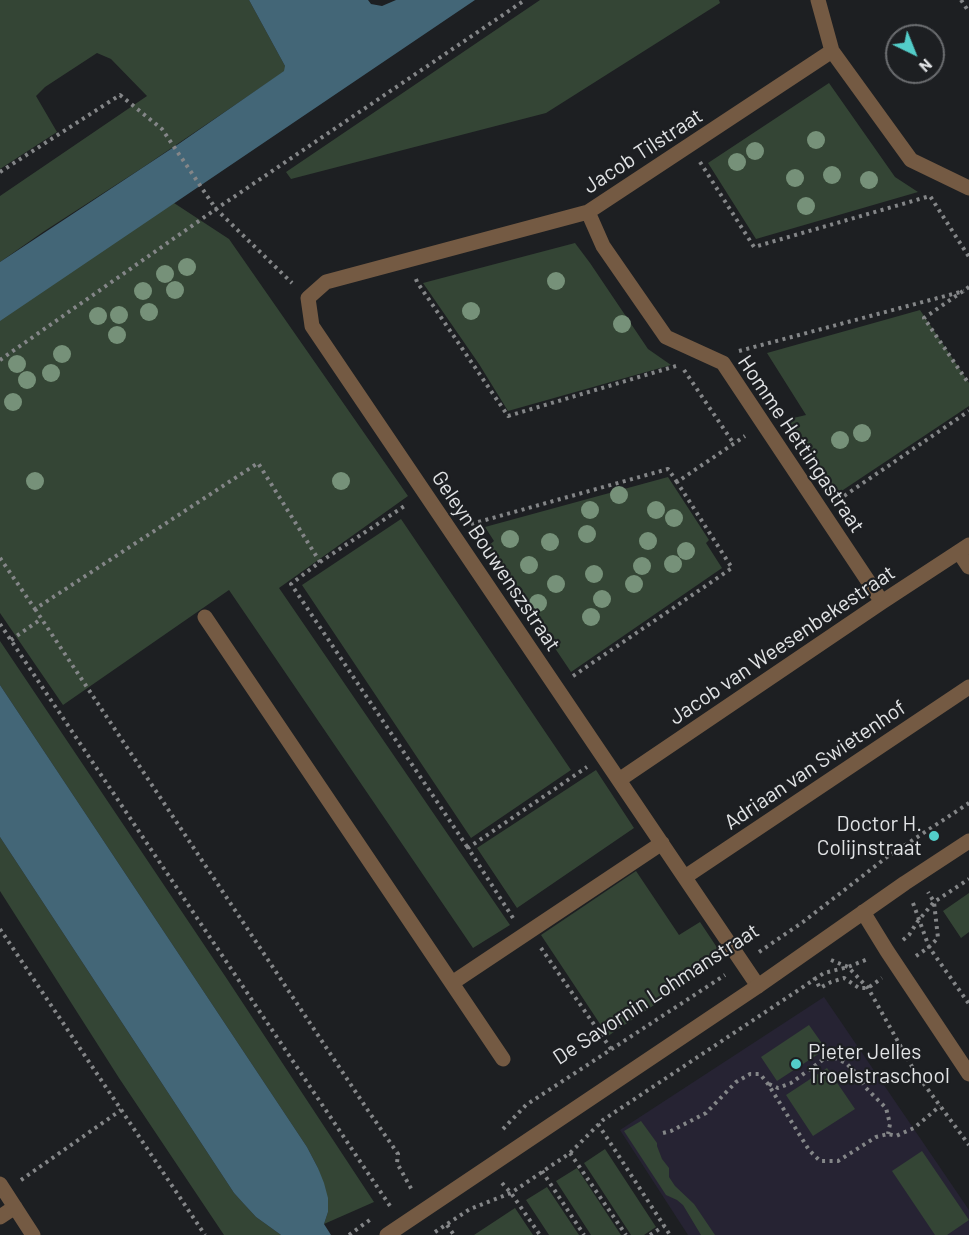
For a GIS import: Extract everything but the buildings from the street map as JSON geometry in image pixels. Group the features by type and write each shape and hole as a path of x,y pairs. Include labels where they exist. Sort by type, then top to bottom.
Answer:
{"street":[{"path":"818,0 832,51 911,160 969,188"},
{"name":"Jacob Tilstraat","path":"308,298 326,282 588,212 832,51"},
{"name":"Homme Hettingastraat","path":"588,212 603,246 666,337 723,363 882,602"},
{"name":"Geleyn Bouwenszstraat","path":"308,298 312,326 758,986"},
{"path":"964,549 969,567"},
{"name":"Jacob van Weesenbekestraat","path":"619,780 964,549"},
{"path":"205,617 503,1059"},
{"name":"Adriaan van Swietenhof","path":"685,877 969,687"},
{"path":"387,1235 969,841"},
{"path":"452,983 662,843"},
{"path":"862,912 969,1074"},
{"path":"3,1188 33,1235"},
{"path":"0,1216 15,1207"}],"path":[{"path":"0,360 216,209 525,0"},
{"path":"961,0 969,12"},
{"path":"0,172 120,95 162,129 216,209 308,298"},
{"path":"689,146 754,247 930,196 969,257"},
{"path":"410,259 417,282 507,416 681,365 734,444"},
{"path":"712,358 967,289"},
{"path":"967,289 924,318 969,384"},
{"path":"821,512 969,411"},
{"path":"677,482 763,423"},
{"path":"35,609 258,464 320,562"},
{"path":"450,530 668,469 677,482 732,568 557,688"},
{"path":"424,492 291,584 526,933 611,1049"},
{"path":"0,558 398,1154 397,1163 413,1192"},
{"path":"11,640 41,619"},
{"path":"0,624 391,1207"},
{"path":"468,848 602,756"},
{"name":"De Savornin Lohmanstraat","path":"503,1129 526,1105 743,964 803,922 887,857 969,803"},
{"path":"887,857 905,883 929,947 969,1004"},
{"path":"429,1235 470,1209 511,1192 570,1153 598,1124 824,973 848,968 887,951 909,936 934,902 969,879"},
{"path":"803,922 828,959 848,968 868,988 915,1072 969,1145"},
{"path":"0,929 205,1235"},
{"path":"768,1084 778,1088 790,1083 824,1059 841,1060 851,1068 866,1088 886,1108 890,1124 888,1134"},
{"path":"663,1132 671,1131 706,1113 736,1082 750,1074 760,1074 809,1150 820,1161 838,1161 876,1137 888,1134 896,1136 914,1128 940,1106"},
{"path":"3,1188 121,1110"},
{"path":"598,1124 670,1235"},
{"path":"570,1153 626,1235"},
{"path":"488,1167 511,1192 540,1235"},
{"path":"542,1171 584,1235"},
{"path":"406,1197 422,1186"},
{"path":"384,1211 398,1202"},
{"path":"350,1235 377,1215"},
{"path":"447,1225 454,1235"},
{"path":"650,1235 664,1226"}],"shaded area":[{"name":"Pieter Jelles Troelstraschool","path":"824,997 969,1210 969,1235 688,1235 620,1130"}],"green space":[{"path":"0,0 249,0 285,66 285,71 0,262 0,196 147,96 111,59 97,53 45,87 36,96 57,132 0,169"},
{"path":"540,0 719,0 720,3 546,113 291,179 286,172"},
{"path":"829,83 895,177 918,192 756,239 708,163"},
{"path":"174,203 229,239 408,496 279,588 510,925 473,948 229,590 63,705 0,613 0,313"},
{"path":"575,243 648,349 671,365 508,411 479,364 423,283"},
{"path":"920,310 969,383 969,406 834,496 785,420 806,415 767,353"},
{"path":"668,477 709,540 706,543 722,568 571,672 487,547 494,541 485,527"},
{"path":"401,519 571,770 471,838 302,585"},
{"path":"0,641 374,1202 324,1224 328,1212 318,1168 307,1147 0,685"},
{"path":"596,770 634,828 517,908 477,848"},
{"path":"0,837 234,1193 256,1217 281,1235 224,1235 119,1078 0,891"},
{"path":"636,871 679,935 700,922 724,958 608,1036 541,935"},
{"path":"969,893 969,932 961,938 943,911"},
{"path":"809,1025 826,1049 777,1081 761,1057"},
{"path":"827,1068 855,1109 813,1136 786,1095"},
{"path":"641,1121 657,1143 662,1159 669,1168 669,1177 694,1204 715,1235 701,1235 683,1205 666,1195 624,1131"},
{"path":"605,1149 656,1227 644,1235 631,1235 584,1163"},
{"path":"922,1151 969,1220 947,1235 935,1235 892,1171"},
{"path":"577,1168 621,1235 591,1235 556,1181"},
{"path":"547,1187 579,1235 549,1235 526,1200"},
{"path":"515,1208 533,1235 474,1235"}],"water":[{"path":"249,0 368,0 371,4 382,6 396,0 475,0 0,321 0,262 284,71 285,66"},
{"path":"0,685 307,1147 324,1183 328,1198 328,1212 324,1224 331,1235 281,1235 256,1217 234,1193 0,837"}],"place":[{"name":"Doctor H. Colijnstraat","path":"934,836"},
{"name":"Pieter Jelles Troelstraschool","path":"796,1064"}]}
